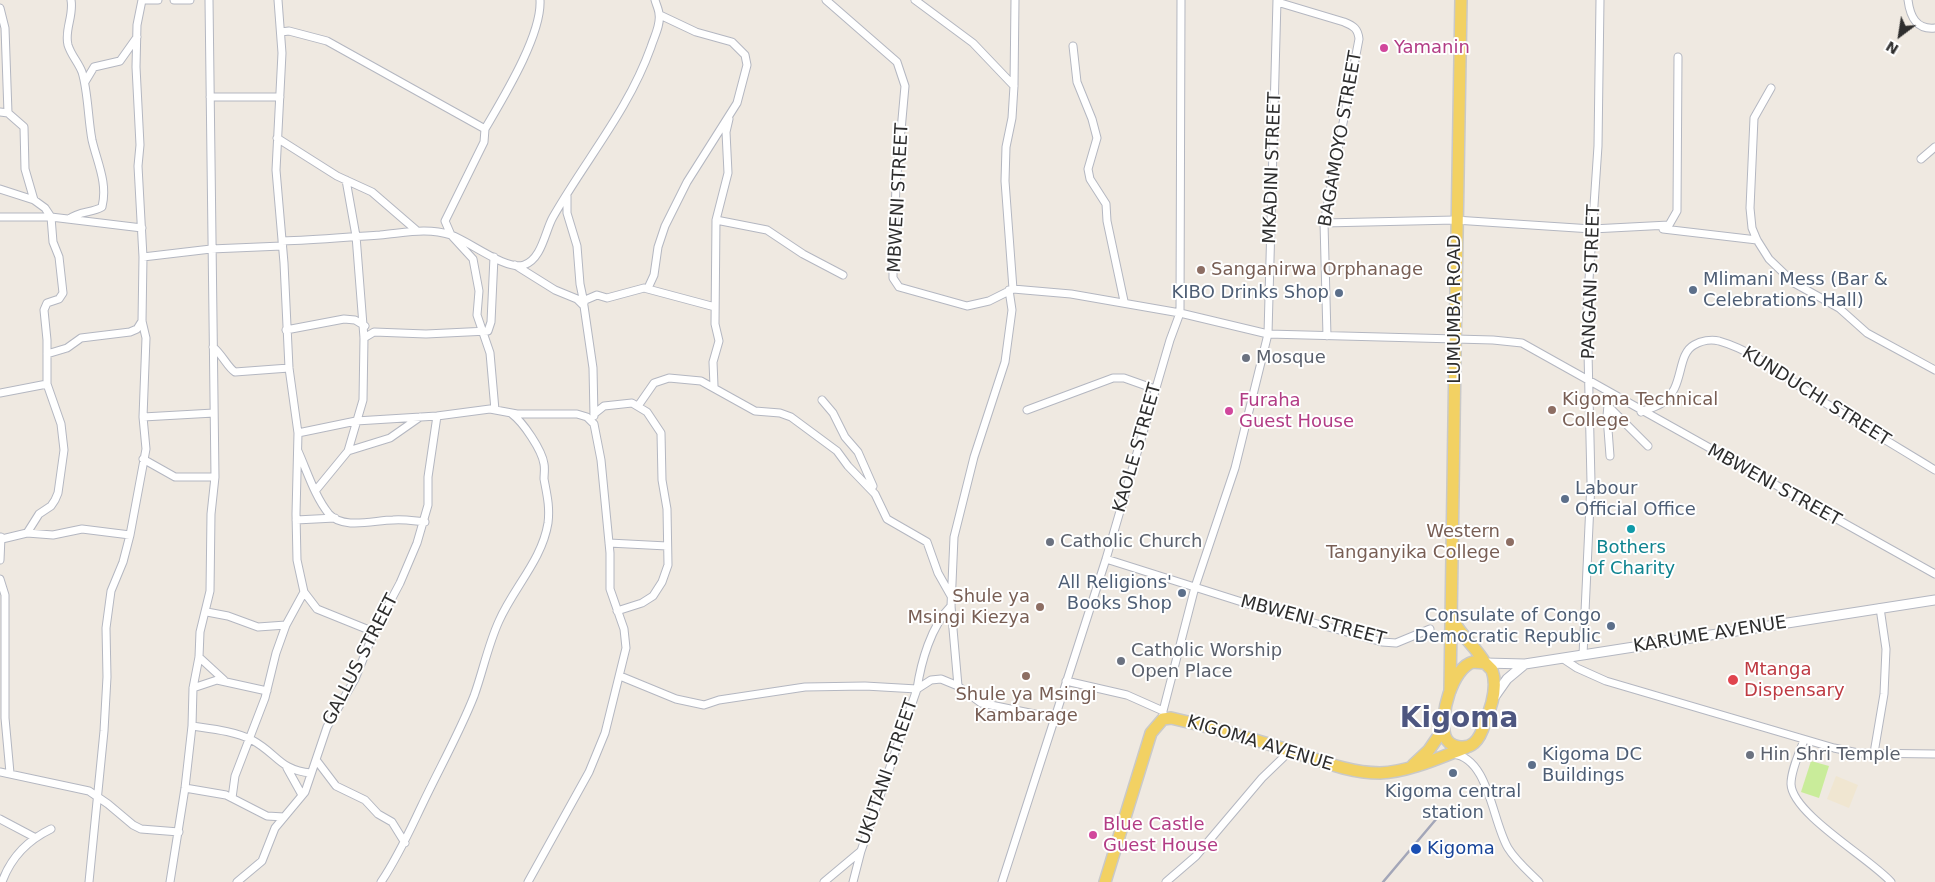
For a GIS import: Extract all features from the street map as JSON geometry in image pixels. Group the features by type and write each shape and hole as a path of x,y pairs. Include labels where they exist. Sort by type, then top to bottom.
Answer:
{"main road":[{"name":"LUMUMBA ROAD","path":"1450,691 1454,340 1461,0"},
{"path":"1452,618 1462,636 1480,654 1492,670 1494,677 1492,700 1479,736 1474,744 1467,747 1456,746 1450,743 1445,736 1444,728 1450,691 1458,673 1465,664 1472,662 1485,663"},
{"name":"KIGOMA AVENUE","path":"1105,882 1151,733 1163,715 1226,731 1340,768 1363,772 1382,773 1412,766 1467,747"},
{"path":"1412,766 1429,750 1444,728"}],"street":[{"path":"69,219 78,214 102,207 104,200 103,176 92,141 85,82 68,46 68,30 73,13 71,0"},
{"path":"89,882 107,677 105,639 111,591 119,575 130,535 146,449 143,417 146,338 142,321 143,257 138,166 140,145 137,37 143,0 158,0"},
{"path":"174,0 190,0"},
{"path":"170,882 185,788 192,726 193,688 200,657 200,632 207,612 210,591 211,514 215,477 209,0"},
{"path":"278,0 281,32 276,170 289,368 298,434 296,520 298,560 304,592 317,609 374,632"},
{"path":"495,410 490,353 477,315 478,291 473,259 446,227 446,215 480,153 484,142 485,129 530,42 540,10 540,0"},
{"path":"510,263 526,264 535,255 552,218 622,110 643,68 659,25 660,15 655,0"},
{"name":"MBWENI STREET","path":"826,0 897,62 905,86 896,186 893,278 899,287 967,306 988,301 1011,290 1124,301 1268,334 1522,344 1641,412 1935,574"},
{"path":"915,0 973,43 1014,86"},
{"path":"958,686 951,606 954,537 974,457 1005,362 1012,310 1005,181 1006,147 1012,118 1014,86 1014,0"},
{"name":"KAOLE STREET","path":"1002,882 1030,800 1054,718 1106,559 1155,389 1180,313 1181,0"},
{"name":"PANGANI STREET","path":"1583,655 1592,482 1587,309 1598,146 1600,0"},
{"path":"1908,0 1910,14 1915,22 1924,27 1935,28"},
{"name":"BAGAMOYO STREET","path":"1277,1 1344,22 1353,26 1358,32 1359,39 1324,222 1327,336"},
{"name":"MKADINI STREET","path":"1268,334 1277,1"},
{"path":"0,8 5,28 8,113"},
{"path":"660,15 696,32 728,40 745,55 747,65 726,132 728,173 716,220 715,324 719,341 713,362 714,386"},
{"path":"281,32 289,31 327,41 485,129"},
{"path":"85,82 94,67 120,61 137,37"},
{"path":"1073,46 1076,82 1092,119 1097,138 1088,169 1090,179 1106,204 1107,221 1124,301"},
{"path":"1650,228 1668,225 1677,211 1678,57"},
{"path":"1771,88 1754,118 1750,208 1752,228 1757,240 1769,259 1794,283 1839,308 1867,333 1935,370"},
{"path":"210,97 280,97"},
{"path":"0,112 8,113 24,127 25,169 34,200"},
{"path":"648,288 654,275 661,237 671,212 713,137 730,115"},
{"path":"277,138 346,180 381,198 416,230"},
{"path":"1921,160 1935,147"},
{"path":"316,490 348,450 363,400 363,325 356,236 346,180"},
{"path":"0,189 34,200 45,208 51,217 53,242 59,257 63,292 60,300 44,306 47,384 61,424 64,450 60,485 55,500 39,514 27,534"},
{"path":"528,882 589,772 605,733 620,676 626,638 610,589 601,453 594,424 594,368 580,284 577,246 566,213 567,195"},
{"path":"0,217 51,217 142,228"},
{"path":"716,220 767,230 803,254 843,275"},
{"path":"1324,222 1456,220 1592,229 1650,228 1757,240"},
{"path":"143,257 416,230 451,235 510,263 542,280 555,290 584,303"},
{"path":"364,338 374,332 488,331 491,322 494,256"},
{"path":"584,303 597,295 606,298 640,288 648,288 716,307"},
{"path":"286,330 344,318 356,320 374,332"},
{"path":"47,354 67,348 81,338 130,332 137,329 142,321"},
{"path":"1066,681 1127,696 1163,715 1195,587 1235,468 1268,334"},
{"name":"KUNDUCHI STREET","path":"1641,412 1662,403 1674,391 1684,356 1692,346 1704,340 1717,340 1762,360 1820,400 1935,470"},
{"path":"213,347 222,354 230,368 235,372 289,368"},
{"path":"638,406 650,385 660,380 677,378 701,381 714,386 755,411 780,413 791,417 837,451 848,466 875,494"},
{"path":"1027,410 1112,378 1124,378 1155,389"},
{"path":"0,393 47,384"},
{"path":"1609,394 1610,456"},
{"path":"822,400 833,413 849,443 858,452 887,519 927,542 938,573 951,596"},
{"path":"594,414 604,406 632,403 647,412 661,433 662,480 667,509 668,565 662,582 653,596 642,604 617,611"},
{"path":"1608,406 1648,446"},
{"path":"298,434 356,422 495,410 512,414 577,414 587,417 594,424"},
{"path":"143,417 214,413"},
{"path":"382,882 405,842 473,698 502,615 538,556 545,539 550,501 544,477 544,463 540,450 530,438 525,425 512,414"},
{"name":"GALLUS STREET","path":"237,882 262,861 272,834 302,796 317,761 327,727 355,679 374,632 400,583 425,522 428,505 428,477 437,416"},
{"path":"348,450 390,438 420,417"},
{"path":"297,448 329,514 335,518 342,521 359,522 395,519 425,522"},
{"path":"143,459 175,477 215,477"},
{"path":"296,520 335,518"},
{"path":"0,561 1,537 27,534 53,535 82,529 130,535"},
{"path":"608,543 667,546"},
{"name":"MBWENI STREET","path":"1106,559 1382,642 1396,643 1430,629"},
{"path":"0,579 5,595 6,658 2,675 10,773"},
{"path":"232,798 235,776 267,691 276,653 286,625 304,592"},
{"name":"KARUME AVENUE","path":"1485,663 1524,664 1935,600"},
{"path":"620,676 676,699 704,705 719,700 815,686 917,689 919,673 939,621 951,606"},
{"path":"1874,753 1884,694 1886,649 1880,608"},
{"path":"207,612 228,616 258,627 286,625"},
{"path":"200,657 224,680"},
{"path":"1562,658 1578,668 1606,680 1804,740 1858,753 1935,754"},
{"path":"1492,700 1507,679 1524,664"},
{"name":"UKUTANI STREET","path":"853,882 861,851 917,689 931,680 941,679 958,686 981,703 1054,718"},
{"path":"193,688 217,680 224,680 267,691"},
{"path":"192,726 215,729 250,739 271,752 287,768 302,796"},
{"path":"1804,740 1792,776 1793,794 1803,807 1840,841 1891,882"},
{"path":"1166,882 1196,856 1262,778 1290,751"},
{"path":"1450,754 1465,757 1477,768 1508,848 1516,860 1539,882"},
{"path":"317,761 336,786 365,800 378,814 392,822 405,842"},
{"path":"287,768 311,772"},
{"path":"0,772 64,785 98,796 133,825 141,829 179,832"},
{"path":"185,788 220,793 267,816 284,817"},
{"path":"0,820 34,837"},
{"path":"2,882 7,867 34,837 51,829"},
{"path":"824,882 861,851"}],"shaded area":[{"path":"1836,776 1858,785 1849,808 1827,799"}],"green space":[{"path":"1811,761 1829,766 1819,798 1801,792"}],"railway":[{"path":"1383,882 1443,811"}],"place":[{"name":"Yamanin","path":"1384,48"},
{"name":"Sanganirwa Orphanage","path":"1201,270"},
{"name":"Mlimani Mess (Bar & Celebrations Hall)","path":"1693,290"},
{"name":"KIBO Drinks Shop","path":"1339,293"},
{"name":"Mosque","path":"1246,358"},
{"name":"Kigoma Technical College","path":"1552,410"},
{"name":"Furaha Guest House","path":"1229,411"},
{"name":"Labour Official Office","path":"1565,499"},
{"name":"Bothers of Charity","path":"1631,529"},
{"name":"Catholic Church","path":"1050,542"},
{"name":"Western Tanganyika College","path":"1510,542"},
{"name":"All Religions' Books Shop","path":"1182,593"},
{"name":"Shule ya Msingi Kiezya","path":"1040,607"},
{"name":"Consulate of Congo Democratic Republic","path":"1611,626"},
{"name":"Catholic Worship Open Place","path":"1121,661"},
{"name":"Shule ya Msingi Kambarage","path":"1026,676"},
{"name":"Mtanga Dispensary","path":"1733,680"},
{"name":"Hin Shri Temple","path":"1750,755"},
{"name":"Kigoma DC Buildings","path":"1532,765"},
{"name":"Kigoma central station","path":"1453,773"},
{"name":"Blue Castle Guest House","path":"1093,835"},
{"name":"Kigoma","path":"1416,849"}],"district":[{"name":"Kigoma","path":"1459,720"}]}
